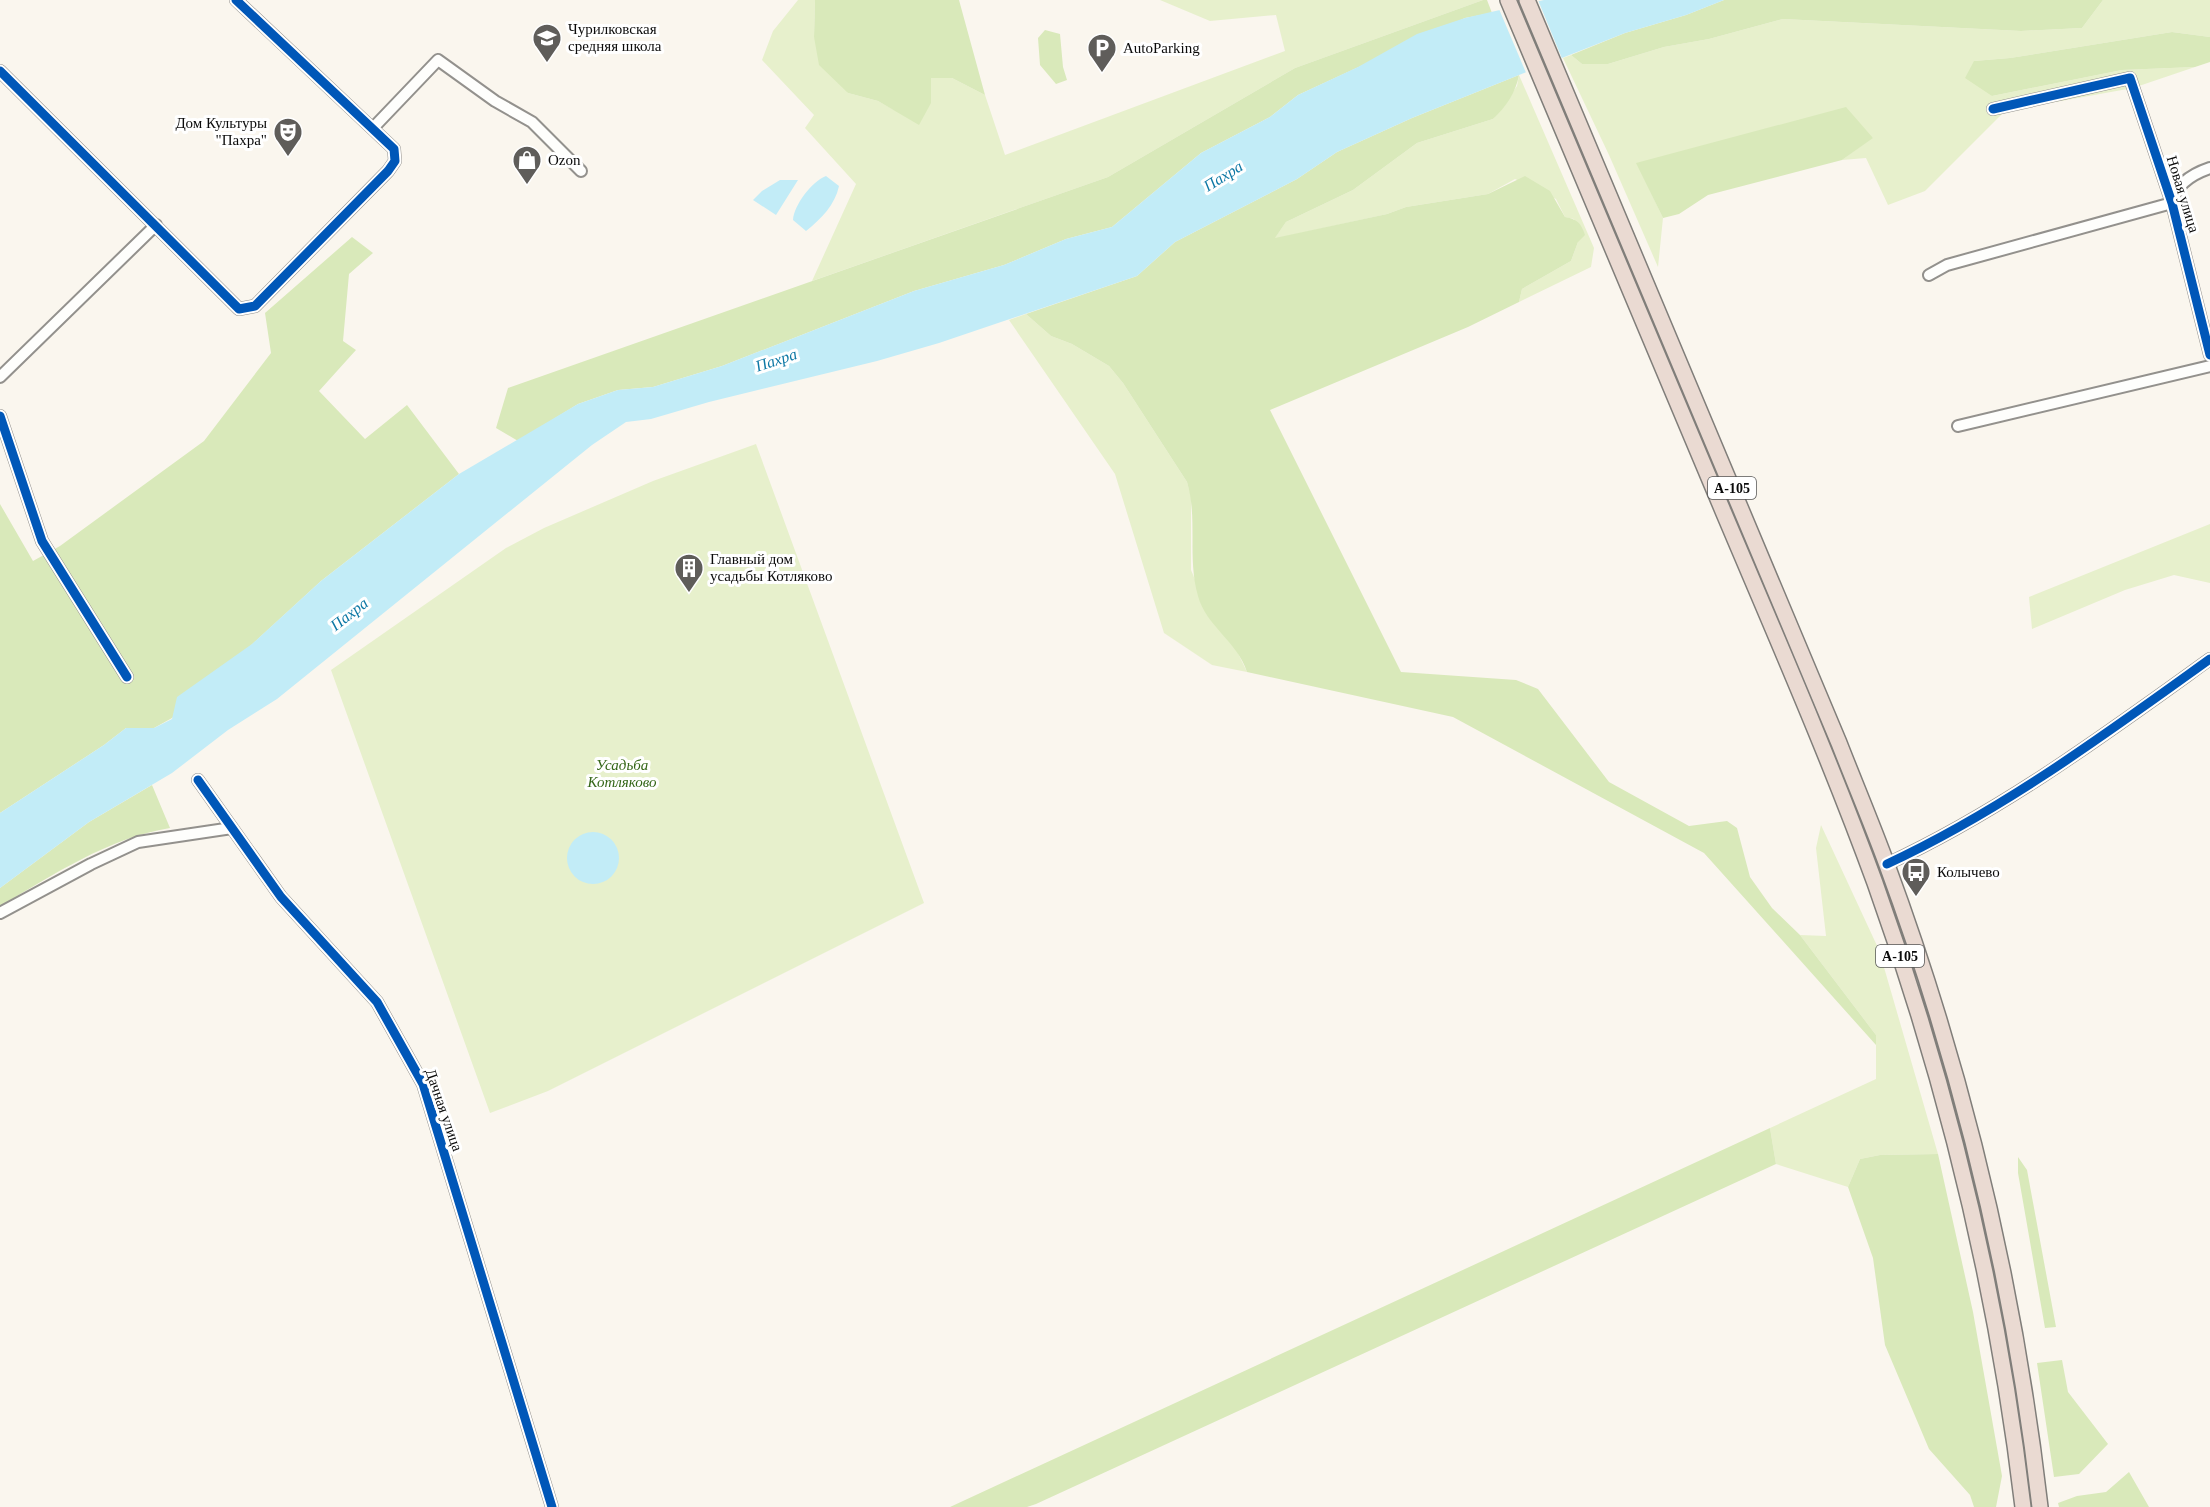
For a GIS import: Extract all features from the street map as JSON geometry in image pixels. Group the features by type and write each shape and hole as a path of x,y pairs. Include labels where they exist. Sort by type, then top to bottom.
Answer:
{"highway":[{"name":"А-105","path":"1508,0 1822,746 1894,938 1929,1048 1976,1232 2008,1395 2022,1504"},
{"name":"А-105","path":"1527,0 1839,743 1887,864 1941,1030 1989,1217 2013,1325 2028,1410 2040,1507"}],"street":[{"path":"0,71 239,309 255,306 388,171 395,161 394,149 236,0"},
{"path":"373,128 438,60 495,101 532,122 581,171"},
{"name":"Новая улица","path":"1993,109 2130,78 2172,203 2210,355"},
{"path":"1929,275 1947,265 2172,203 2175,191 2196,172 2210,168"},
{"path":"0,377 156,225"},
{"path":"1958,426 2210,366"},
{"path":"0,416 42,541 127,677"},
{"path":"1887,864 1929,844 2069,760 2210,659"},
{"name":"Дачная улица","path":"198,780 281,897 377,1002 423,1084 552,1507"},
{"path":"0,913 91,864 138,842 232,828"}],"green space":[{"path":"798,0 815,0 814,37 848,93 878,101 894,110 931,103 931,78 952,78 985,95 1005,155 1285,51 1276,15 1210,21 1160,0 1483,0 1295,68 1108,177 812,281 856,184 805,128 814,115 762,60 773,31"},
{"path":"815,0 959,0 985,95 952,78 931,78 931,103 919,125 878,101 848,93 819,65 814,37"},
{"path":"1487,0 1492,13 1465,18 1298,95 1270,117 1201,153 1112,227 1066,239 1004,265 914,291 722,366 653,387 618,390 578,404 518,441 496,428 508,388 1108,177 1295,68"},
{"path":"1724,0 2103,0 2082,28 2021,31 1783,19 1709,39 1664,47 1608,64 1582,64 1571,55 1625,33 1686,15"},
{"path":"2103,0 2210,0 2210,37 2172,32 2010,58 1974,61 1992,96 2122,70 2195,67 2133,88 2005,111 1925,191 1888,205 1866,158 1842,160 1873,137 1637,163 1663,218 1658,267 1563,58 1571,55 1582,64 1608,64 1664,47 1709,39 1783,19 2021,31 2082,28"},
{"path":"1045,30 1060,34 1063,67 1067,80 1056,84 1040,65 1038,38"},
{"path":"2172,32 2210,37 2210,62 2195,67 2122,70 1992,96 1965,78 1974,61 2010,58"},
{"path":"1519,75 1594,248 1591,267 1519,302 1522,289 1571,261 1578,242 1574,219 1565,217 1556,199 1515,179 1488,194 1406,207 1387,214 1274,239 1286,222 1353,190 1417,143 1493,119 1517,86"},
{"path":"1519,75 1510,99 1493,119 1417,143 1353,190 1286,222 1275,238 1387,214 1406,207 1488,194 1525,176 1550,191 1565,217 1576,220 1582,227 1585,235 1578,242 1571,261 1522,289 1519,302 1468,327 1270,410 1401,672 1516,680 1538,689 1609,782 1689,826 1727,821 1737,828 1750,877 1772,908 1800,935 1876,1035 1876,1045 1704,853 1453,717 1247,672 1236,651 1202,607 1198,596 1193,567 1192,510 1187,482 1123,383 1109,366 1072,344 1051,336 1026,314 1137,276 1175,242 1297,179 1337,152 1412,118"},
{"path":"1846,107 1873,138 1842,160 1708,195 1679,214 1663,218 1636,163"},
{"path":"352,237 373,253 349,274 343,341 356,350 319,391 365,439 407,405 459,474 321,581 172,718 154,728 126,728 0,813 0,504 33,561 60,546 204,441 271,353 265,313"},
{"path":"1026,314 1051,336 1072,344 1109,366 1123,383 1187,482 1191,496 1191,570 1213,622 1234,645 1247,672 1212,665 1164,633 1115,474 1009,320"},
{"name":"Усадьба Котляково","path":"756,444 924,903 548,1091 490,1113 331,670 506,548 544,528 653,481"},
{"path":"2210,524 2210,583 2174,575 2125,590 2032,629 2029,597"},
{"path":"152,785 170,828 147,833 103,849 61,870 0,906 0,888 89,822"},
{"path":"1821,825 1879,950 1938,1154 1880,1155 1860,1159 1848,1187 1776,1164 1770,1128 1876,1079 1876,1035 1800,935 1826,936 1816,848"},
{"path":"1770,1128 1776,1164 1036,1504 1027,1507 950,1507"},
{"path":"1938,1154 1973,1312 2002,1476 1996,1507 1974,1507 1970,1495 1929,1449 1885,1345 1873,1258 1848,1187 1860,1159 1880,1155"},
{"path":"2018,1157 2027,1170 2056,1327 2045,1328 2018,1173"},
{"path":"2062,1360 2068,1392 2108,1444 2079,1474 2054,1477 2037,1363"},
{"path":"2129,1472 2149,1507 2059,1507 2058,1503 2077,1496 2106,1492"}],"water":[{"name":"Пахра","path":"1544,0 1724,0 1686,15 1625,33 1412,118 1337,152 1297,179 1175,242 1137,276 939,343 877,361 709,402 651,419 626,422 592,445 277,699 228,730 172,773 89,822 0,888 0,813 126,728 154,728 172,719 177,697 252,644 321,581 459,474 578,404 618,390 653,387 722,366 914,291 1004,265 1066,239 1112,227 1201,153 1270,117 1298,95 1358,67 1417,34 1465,18"},
{"path":"826,176 839,186 837,193 827,211 806,231 793,220 794,214 810,188"},
{"path":"780,180 798,180 776,215 753,200 762,191"},
{"path":"588,832 598,832 612,839 619,858 612,877 598,884 588,884 578,880 571,873 567,863 567,853 571,843 578,836"}],"pier":[{"path":"1538,0 1563,61 1527,75 1499,9"}],"cycle path":[{"path":"0,71 239,309 255,306 388,171 395,161 394,149 236,0"},
{"path":"1993,109 2130,78 2172,203 2210,355"},
{"path":"0,416 42,541 127,677"},
{"path":"1887,864 1930,843 2013,795 2093,742 2210,659"},
{"path":"198,780 281,897 377,1002 423,1084 552,1507"}],"place":[{"name":"Чурилковская средняя школа","path":"547,64"},
{"name":"AutoParking","path":"1102,74"},
{"name":"Дом Культуры \"Пахра\"","path":"288,158"},
{"name":"Ozon","path":"527,186"},
{"name":"Главный дом усадьбы Котляково","path":"689,594"},
{"name":"Колычево","path":"1916,898"}]}
